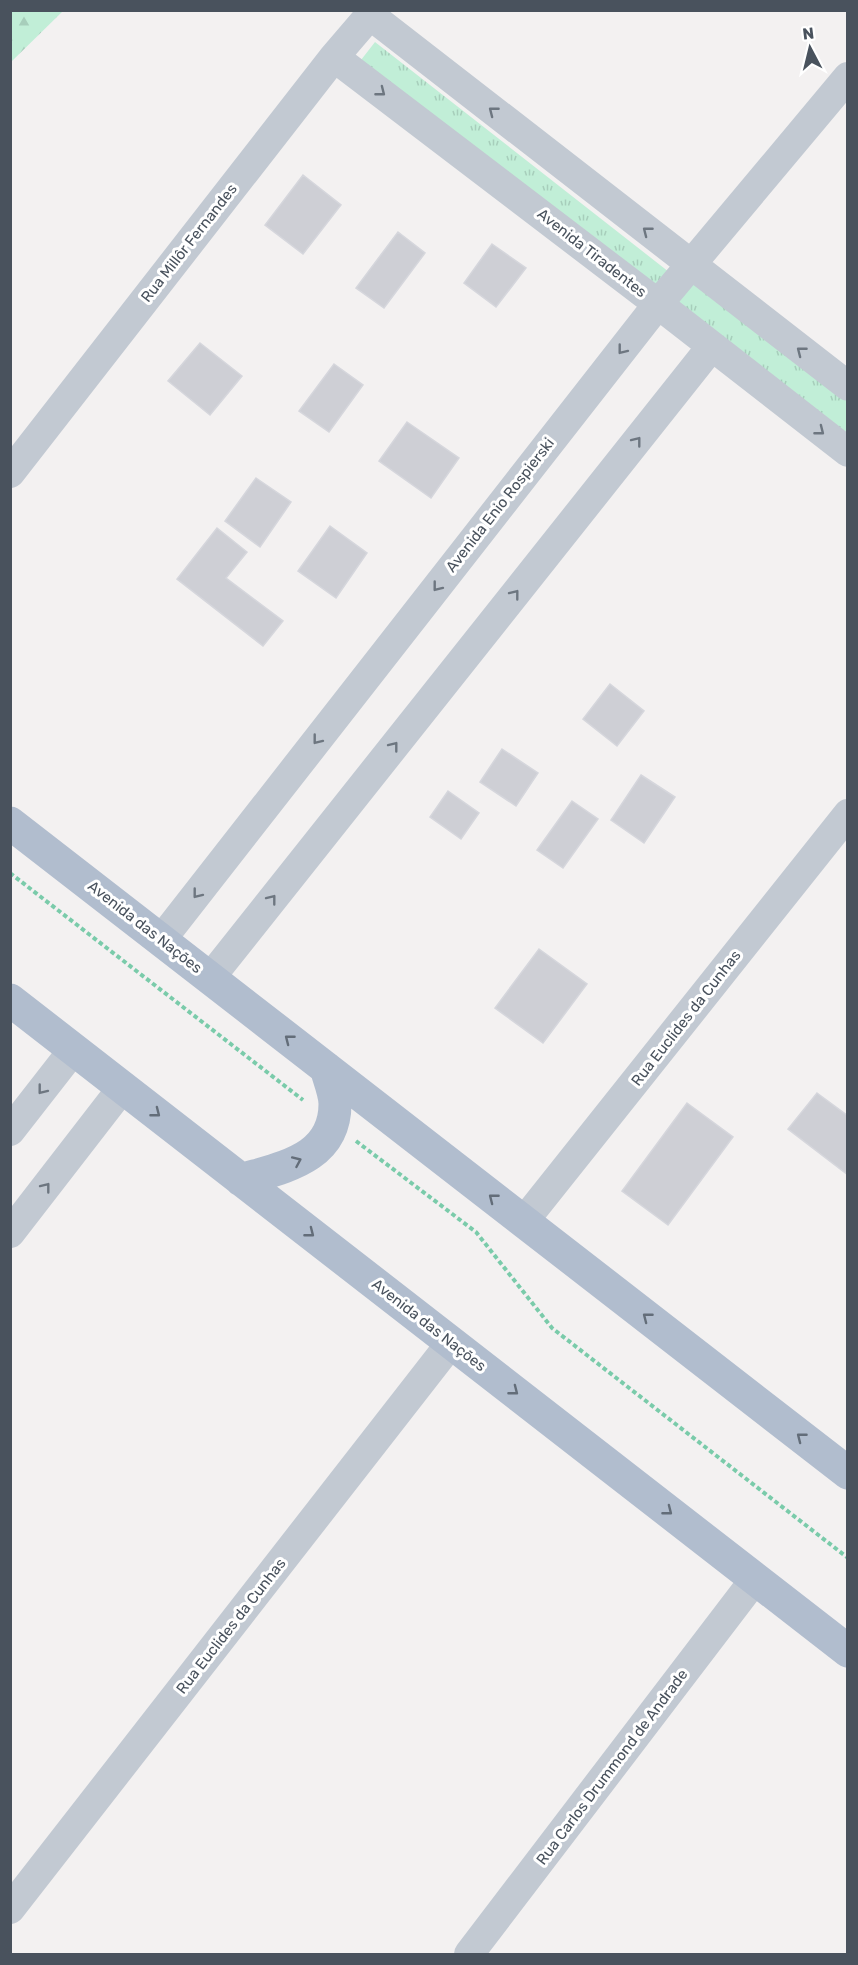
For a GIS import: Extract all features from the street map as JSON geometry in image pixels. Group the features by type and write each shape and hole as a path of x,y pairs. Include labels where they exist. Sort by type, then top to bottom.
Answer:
{"main road":[{"name":"Avenida das Nações","path":"10,823 25,848 161,940 845,1466"},
{"name":"Avenida das Nações","path":"10,1000 848,1651"},
{"path":"242,1180 303,1158 318,1149 330,1133 335,1102 326,1068"}],"street":[{"name":"Rua Millôr Fernandes","path":"10,473 334,57 370,15 691,265"},
{"name":"Avenida Tiradentes","path":"334,57 848,452"},
{"name":"Avenida Enio Rospierski","path":"161,940 658,304 848,77"},
{"path":"691,265 848,387"},
{"path":"210,978 712,346"},
{"name":"Rua Euclides da Cunhas","path":"524,1221 848,814"},
{"path":"10,1131 74,1049"},
{"path":"10,1233 123,1087"},
{"name":"Rua Euclides da Cunhas","path":"10,1909 451,1343"},
{"name":"Rua Carlos Drummond de Andrade","path":"469,1954 755,1579"}],"path":[{"path":"10,873 476,1232 552,1328 848,1558"}],"green space":[{"path":"11,10 63,10 63,11 11,62"},
{"path":"375,42 669,272 657,287 361,60"},
{"path":"693,282 847,401 847,433 678,302"}],"building":[{"path":"303,175 341,205 303,254 265,225"},
{"path":"398,232 425,253 384,308 356,288"},
{"path":"492,244 526,268 496,307 464,283"},
{"path":"200,343 242,376 210,415 168,381"},
{"path":"334,364 363,385 329,432 299,411"},
{"path":"407,422 459,458 431,498 379,461"},
{"path":"256,478 291,502 260,547 225,521"},
{"path":"330,526 367,553 336,598 298,571"},
{"path":"217,528 247,552 226,578 283,621 263,646 177,579"},
{"path":"610,684 644,711 617,746 583,719"},
{"path":"502,749 538,773 516,806 480,782"},
{"path":"641,775 675,797 644,843 611,820"},
{"path":"448,791 479,813 461,839 430,817"},
{"path":"572,801 598,819 563,868 537,850"},
{"path":"539,949 587,984 543,1043 495,1008"},
{"path":"817,1093 848,1116 848,1175 788,1129"},
{"path":"687,1103 733,1137 668,1225 622,1191"}]}
